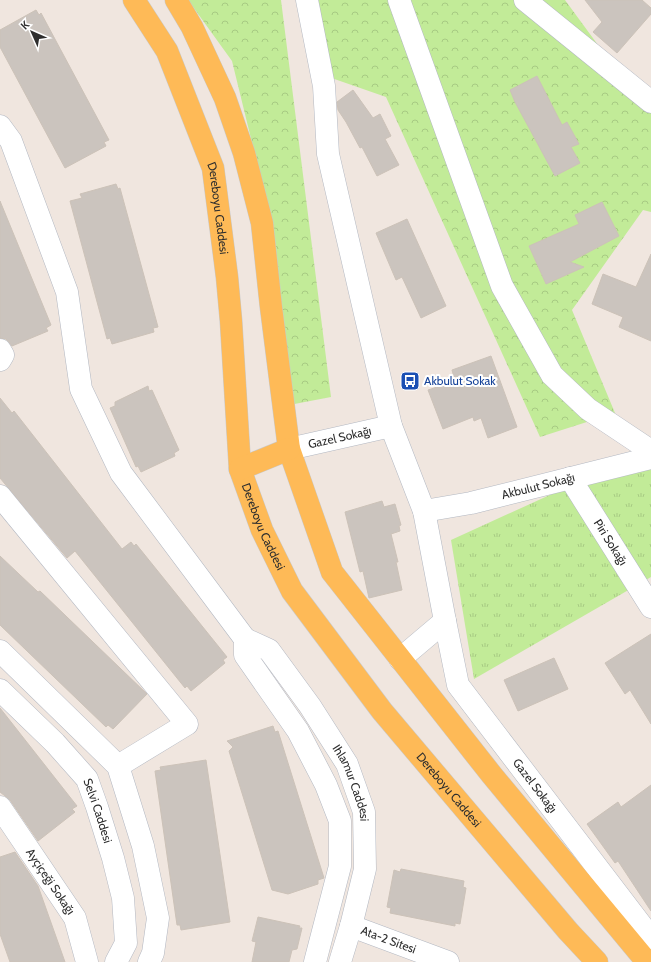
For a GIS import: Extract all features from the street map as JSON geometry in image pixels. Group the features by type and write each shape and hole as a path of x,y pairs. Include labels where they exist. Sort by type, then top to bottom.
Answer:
{"main road":[{"name":"Dereboyu Caddesi","path":"134,0 167,51 213,168 231,321 240,469 262,530 292,591 382,711 568,931 597,962"},
{"path":"176,0 192,27 225,98 244,153 262,223 289,449 332,572 491,774 646,962"},
{"path":"240,469 289,449"}],"street":[{"name":"Gazel Sokağı","path":"308,0 324,86 328,154 391,426 424,511 458,685 651,938"},
{"path":"399,0 502,286 552,375 588,409 651,451"},
{"path":"525,0 651,102"},
{"path":"0,126 11,141 67,292 81,389 121,474 245,639 245,655 298,731 326,785 340,821 340,866 315,962"},
{"path":"0,350 3,355 0,360"},
{"name":"Gazel Sokağı","path":"289,449 391,426"},
{"name":"Akbulut Sokağı","path":"424,511 471,503 651,458"},
{"name":"Piri Sokağı","path":"570,478 651,607"},
{"path":"0,496 187,724 118,766"},
{"path":"400,659 445,621"},
{"name":"Ihlamur Caddesi","path":"245,639 269,650 310,706 347,764 364,812 365,868 351,926 340,962"},
{"path":"0,651 47,695 118,766 143,846 158,918 153,954 149,962"},
{"name":"Selvi Caddesi","path":"0,690 55,743 87,779 98,807 123,898 126,943 116,962"},
{"name":"Ayçiçeği Sokağı","path":"0,807 75,918 87,962"},
{"name":"Ata-2 Sitesi","path":"351,926 448,962"}],"green space":[{"path":"188,0 281,0 331,397 284,406 266,200 232,61"},
{"path":"310,0 565,0 631,90 651,105 651,212 643,210 572,310 615,413 540,437 386,97 320,74"},
{"path":"609,468 651,468 651,577 474,679 451,540"}],"building":[{"path":"585,0 642,0 651,8 651,14 617,53 593,32 602,22"},
{"path":"36,10 39,15 41,13 109,140 104,142 106,146 65,168 0,47 0,30"},
{"path":"537,76 562,125 567,122 579,144 571,147 580,163 555,176 510,90"},
{"path":"353,90 373,118 380,114 391,136 385,139 399,165 377,176 362,147 360,148 338,110 337,102"},
{"path":"116,184 118,189 120,188 158,327 153,328 154,332 112,344 110,338 107,339 70,201 82,198 80,194"},
{"path":"0,201 51,325 46,328 48,331 12,346 6,339 0,338"},
{"path":"602,202 619,236 570,262 584,267 546,284 529,246 579,224 575,215"},
{"path":"407,219 446,306 421,318 402,277 396,280 376,233"},
{"path":"651,254 651,341 619,327 623,317 592,304 603,274 636,287"},
{"path":"491,356 517,427 488,438 481,418 474,421 473,417 443,429 428,390 455,381 452,370"},
{"path":"148,386 149,391 152,390 179,450 174,453 175,456 141,472 138,466 136,467 110,408 115,406 115,402"},
{"path":"0,398 12,413 14,411 122,549 131,542 134,546 136,544 227,657 223,660 225,663 191,691 187,686 185,688 75,551 67,558 0,478"},
{"path":"382,501 384,507 395,504 401,525 399,526 400,531 391,534 398,562 396,562 402,590 369,598 363,571 360,572 345,512"},
{"path":"0,556 38,592 40,591 147,694 113,729 108,725 106,727 0,625"},
{"path":"651,634 651,724 630,690 625,694 605,663"},
{"path":"554,658 568,689 518,711 504,680"},
{"path":"0,708 77,806 72,809 75,812 38,841 10,800 0,792"},
{"path":"273,726 275,732 278,731 324,878 318,880 318,884 288,894 272,890 229,751 233,747 227,741"},
{"path":"206,760 230,922 181,930 180,925 177,925 155,771 161,770 160,767"},
{"path":"651,785 651,911 618,861 615,863 587,824 618,802 621,807"},
{"path":"15,852 38,886 65,962 10,962 0,934 0,857"},
{"path":"401,869 464,881 463,887 466,888 460,924 455,923 455,926 390,913 391,908 387,907 394,870 400,872"},
{"path":"258,917 300,926 299,928 302,928 297,949 292,950 289,962 252,962 256,942 252,941"}],"place":[{"name":"Akbulut Sokak","path":"410,381"}]}
